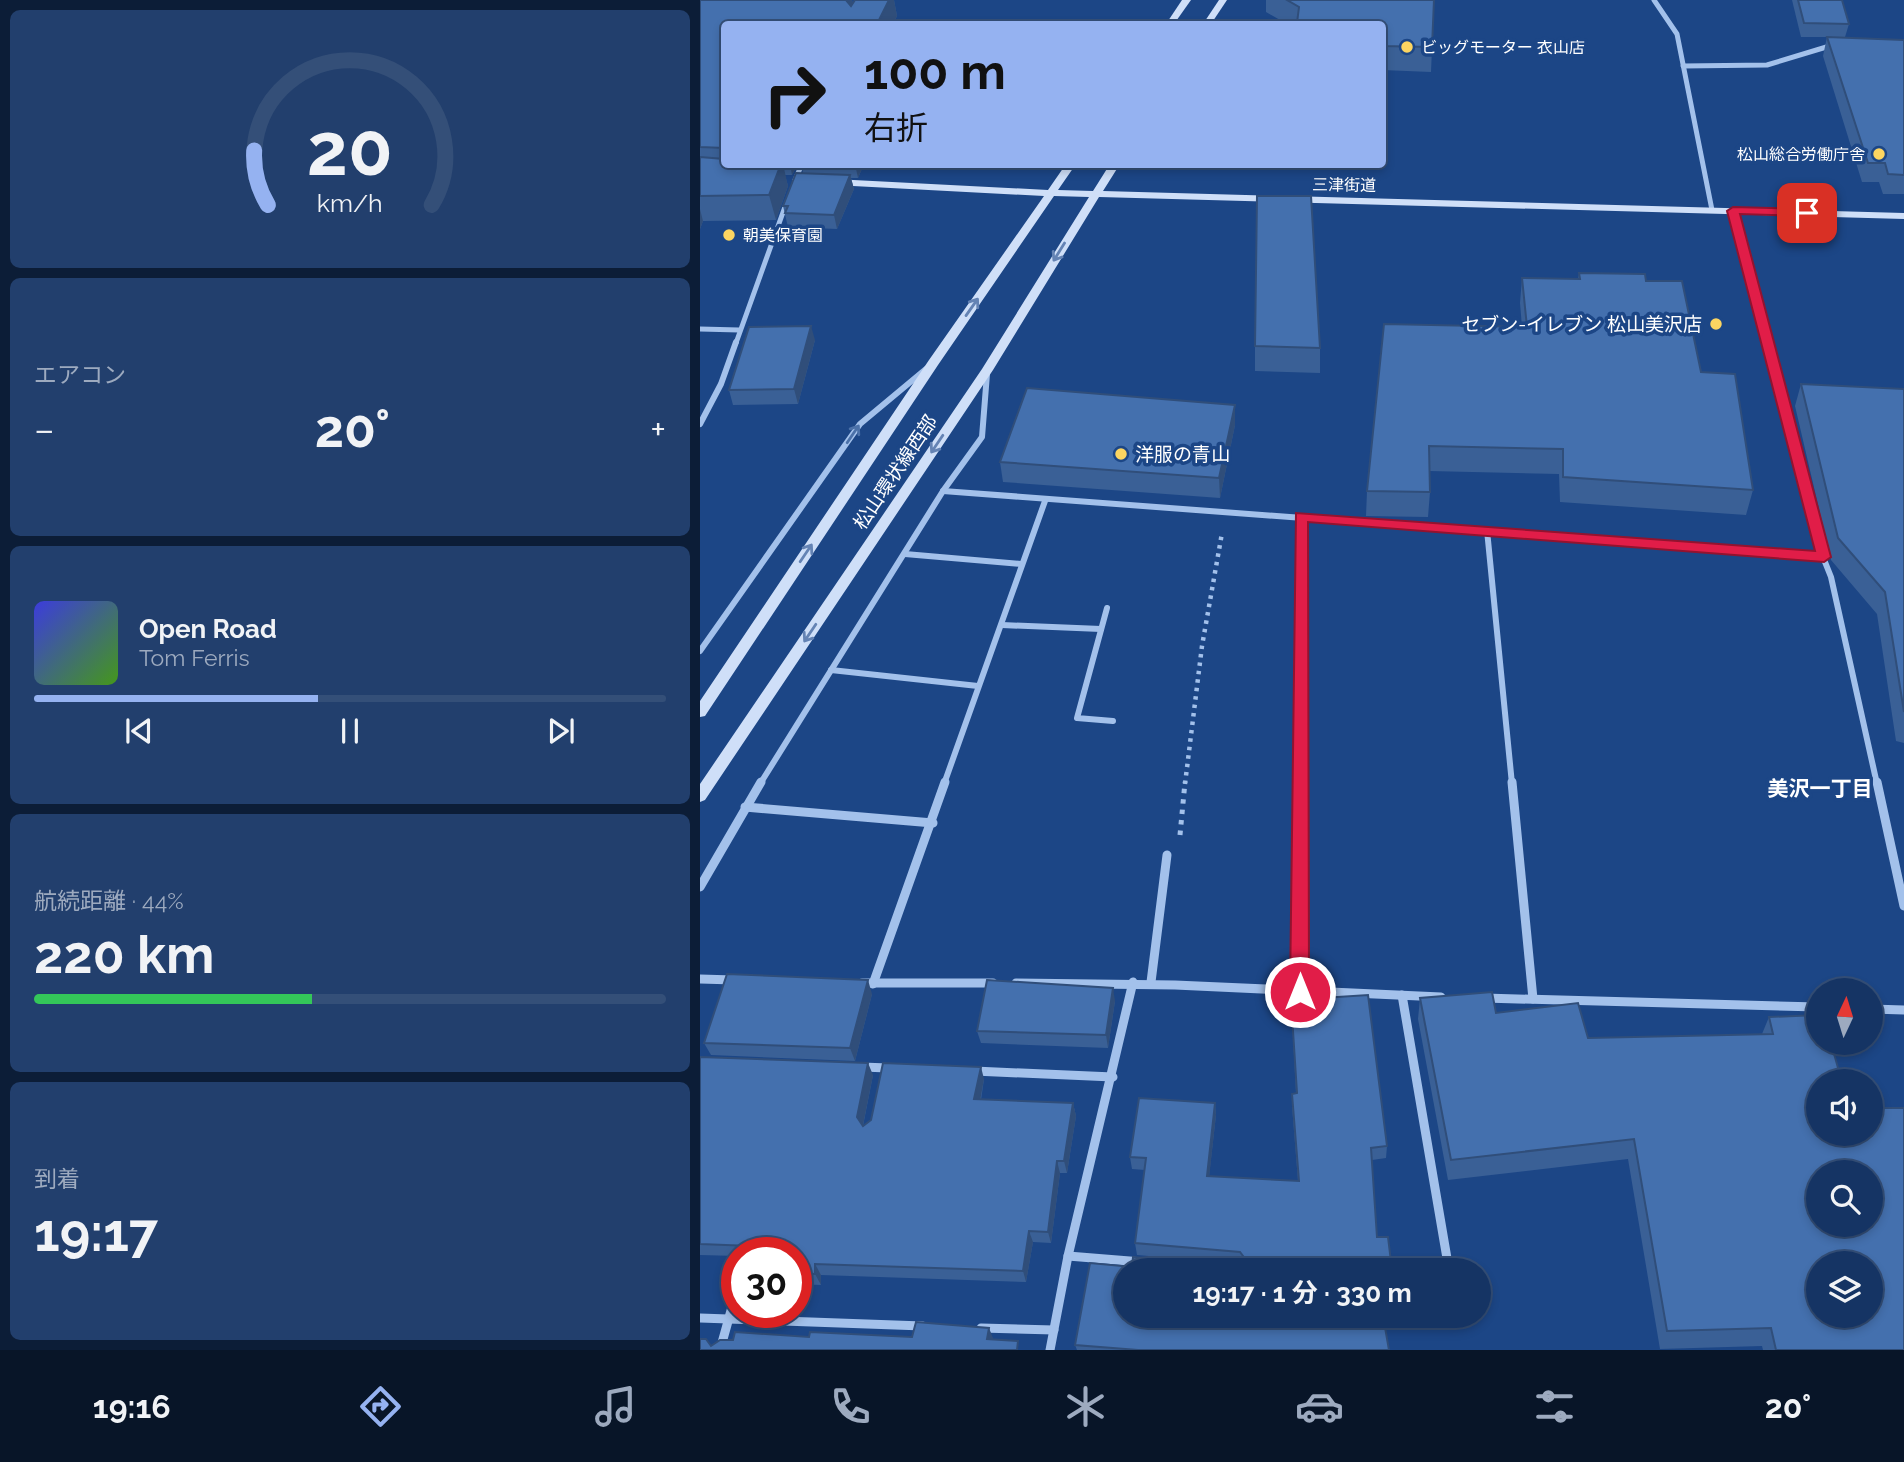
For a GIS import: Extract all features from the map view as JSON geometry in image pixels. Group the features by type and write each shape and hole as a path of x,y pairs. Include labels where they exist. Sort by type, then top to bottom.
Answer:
{"street":[{"path":"1172,21 1187,0"},
{"path":"1209,21 1223,0"},
{"path":"1654,0 1677,34 1712,210"},
{"path":"1683,66 1767,65 1846,42"},
{"path":"700,424 721,384 800,168"},
{"name":"松山環状線西部","path":"700,712 933,363 1068,168"},
{"name":"松山環状線西部","path":"700,796 987,370 1112,168"},
{"path":"782,179 809,180"},
{"name":"三津街道","path":"822,181 1051,193 1904,216"},
{"path":"1733,211 1824,557 1832,577 1904,906"},
{"path":"700,329 740,330"},
{"path":"700,650 860,424 933,363"},
{"path":"700,887 745,807 943,491 982,437 987,370"},
{"path":"943,491 1045,501 1301,516 1824,557"},
{"path":"873,984 933,822 978,686 1045,501"},
{"path":"1300,992 1301,516"},
{"path":"1487,530 1533,999"},
{"path":"905,554 1021,564"},
{"path":"1107,608 1077,718 1113,721"},
{"path":"1002,625 1101,629"},
{"path":"831,670 978,686"},
{"path":"745,807 933,822"},
{"path":"1151,982 1167,855"},
{"path":"700,979 744,980"},
{"path":"1050,1350 1068,1256 1113,1077 1133,982"},
{"path":"847,983 1151,982 1300,992 1454,997"},
{"path":"1402,995 1447,1258"},
{"path":"1467,997 1806,1007"},
{"path":"1883,1009 1904,1010"},
{"path":"856,1067 896,1068"},
{"path":"880,1080 882,1068"},
{"path":"964,1071 1113,1077"},
{"path":"1068,1256 1113,1260"},
{"path":"700,1318 721,1319"},
{"path":"812,1322 932,1326"},
{"path":"973,1327 1054,1330"},
{"path":"720,1350 726,1328"}],"path":[{"path":"1167,855 1179,848 1189,719 1205,616 1227,511"}],"building":[{"path":"700,0 846,0 851,6 855,0 889,0 878,21 721,21 721,148 700,147"},
{"name":"ビッグモーター 衣山店","path":"1287,0 1434,0 1432,47 1386,46 1386,21 1297,21 1299,7"},
{"path":"1798,0 1842,0 1849,24 1804,23"},
{"path":"1827,37 1904,40 1904,175 1888,174 1885,163 1868,163"},
{"path":"700,157 721,159 721,168 779,168 769,195 700,196"},
{"path":"796,173 850,175 834,215 785,213 788,206 783,206"},
{"path":"1257,196 1311,196 1320,348 1255,346"},
{"path":"1579,273 1645,274 1646,281 1682,281 1701,372 1735,374 1753,490 1563,477 1563,449 1429,446 1430,492 1367,491 1384,324 1527,327 1522,278 1580,279"},
{"path":"811,326 794,389 729,390 749,327"},
{"path":"1801,384 1904,389 1904,712 1885,592 1838,538"},
{"name":"洋服の青山","path":"1027,388 1235,405 1219,478 1000,462"},
{"path":"727,974 868,980 850,1048 704,1043"},
{"path":"987,980 1113,988 1106,1035 977,1031"},
{"path":"1492,992 1496,1013 1578,1003 1588,1038 1773,1034 1769,1017 1806,1015 1806,1055 1834,1055 1838,1069 1806,1069 1806,1146 1883,1146 1883,1108 1904,1108 1904,1350 1776,1350 1771,1328 1667,1331 1634,1139 1451,1160 1420,998"},
{"path":"1368,995 1387,1146 1371,1148 1377,1237 1388,1237 1391,1258 1244,1258 1240,1252 1135,1243 1146,1158 1130,1157 1139,1098 1215,1103 1207,1176 1299,1181 1292,1094 1297,1093 1291,1000"},
{"path":"700,1057 868,1063 857,1117 863,1126 871,1120 883,1063 981,1067 974,1099 1073,1103 1064,1161 1057,1161 1048,1232 1029,1231 1023,1271 815,1264 815,1274 812,1274 812,1237 721,1237 721,1245 700,1244"},
{"path":"1090,1263 1113,1265 1113,1328 1385,1328 1389,1350 1138,1350 1075,1345"},
{"path":"916,1322 989,1328 987,1339 1018,1341 1017,1350 700,1350 700,1339 706,1339 711,1346 720,1340 733,1340 735,1332 809,1337 810,1332 912,1337"}],"place":[{"name":"ビッグモーター 衣山店","path":"1407,47"},
{"name":"松山総合労働庁舎","path":"1879,154"},
{"name":"朝美保育園","path":"729,235"},
{"name":"セブン-イレブン 松山美沢店","path":"1716,324"},
{"name":"洋服の青山","path":"1121,454"}],"district":[{"name":"美沢一丁目","path":"1820,788"}],"route":[{"path":"1300,992 1301,516 1824,557 1733,211 1807,213"}]}
